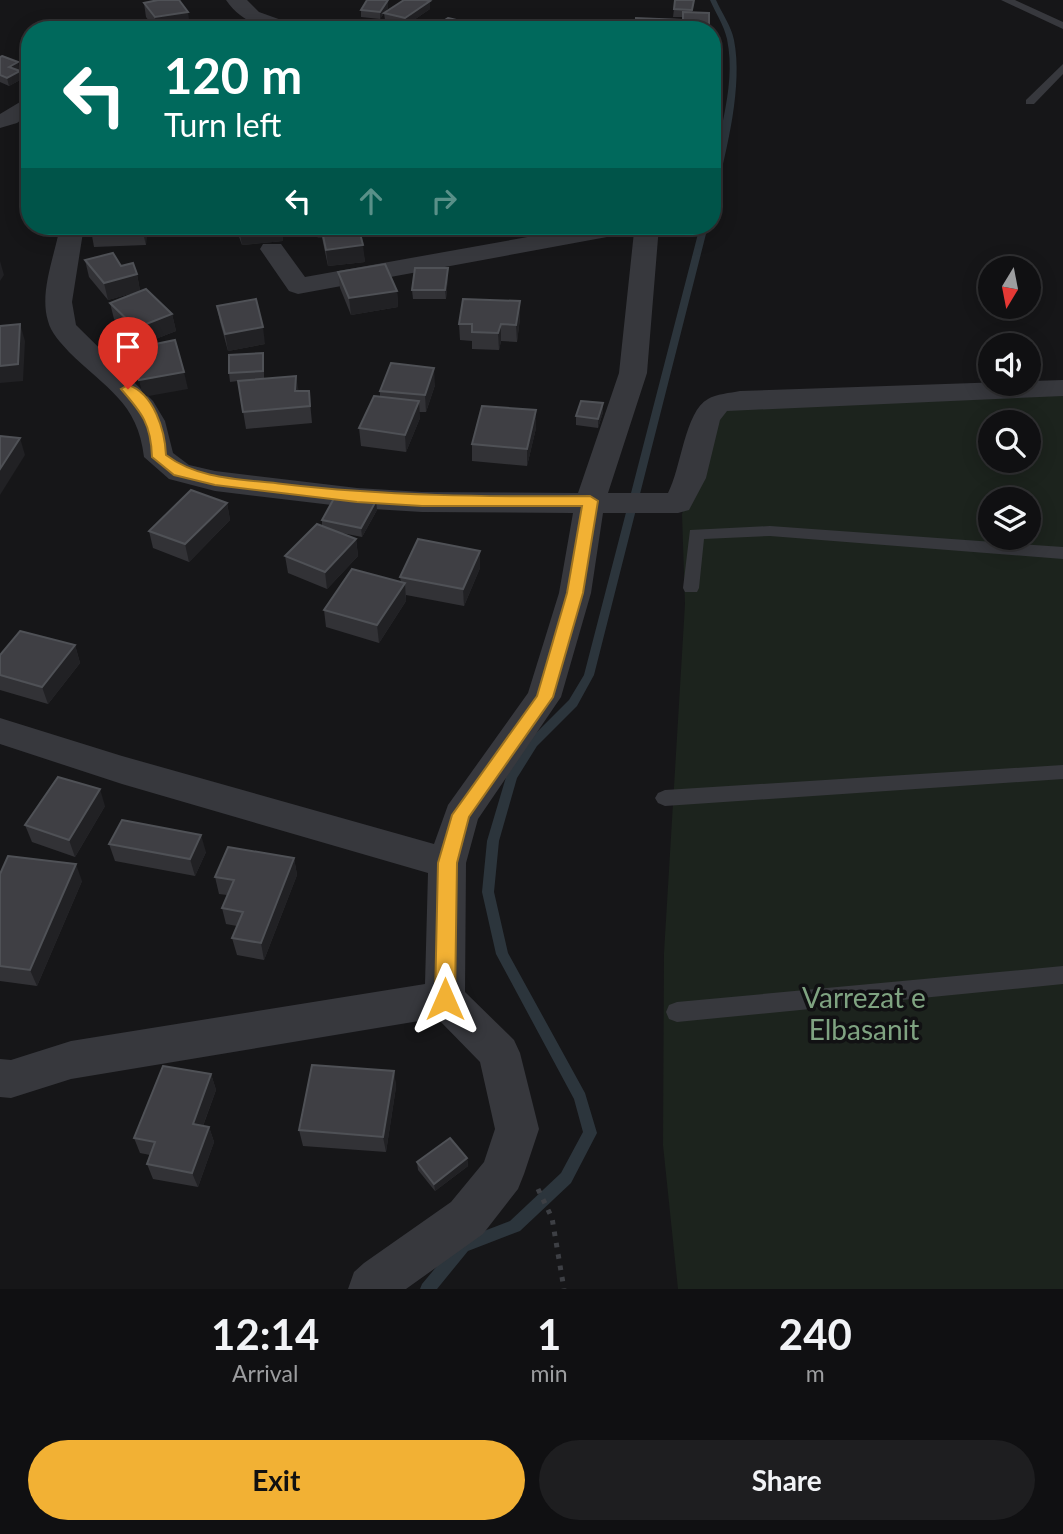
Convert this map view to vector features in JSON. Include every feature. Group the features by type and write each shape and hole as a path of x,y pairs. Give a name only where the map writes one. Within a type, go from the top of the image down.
{"street":[{"path":"236,0 252,16 266,21"},
{"path":"0,121 21,108"},
{"path":"71,235 60,301 61,322 95,363 140,399 159,433 159,457 179,472 215,481 357,498 422,502 602,501 651,505 678,503 691,478 706,418 717,405 740,400 1063,388"},
{"path":"272,249 298,286 578,235"},
{"path":"371,1289 380,1279 467,1218 502,1174 517,1129 499,1053 445,999 447,863 461,815 544,697 602,501 633,373 646,235"},
{"path":"0,731 122,770 447,863"},
{"path":"0,1078 11,1079 71,1060 445,999"}],"lane":[{"path":"1006,0 1063,26"},
{"path":"1030,102 1063,68"},
{"path":"691,588 696,534 797,533 1063,553"},
{"path":"664,798 1063,772"},
{"path":"677,1012 1063,975"}],"path":[{"path":"552,1218 564,1289"}],"green space":[{"name":"Varrezat e Elbasanit","path":"1063,394 1063,1289 678,1289 663,1145 664,953 685,604 682,514 723,407"}],"building":[{"path":"179,0 188,12 155,17 144,3"},
{"path":"367,0 388,0 380,12 361,10"},
{"path":"404,0 430,1 405,18 384,13"},
{"path":"675,0 694,0 692,10 674,9"},
{"path":"683,12 709,13 709,21 636,21 636,18 683,20"},
{"path":"2,56 18,62 9,67 20,71 7,78 0,75"},
{"path":"323,235 360,235 363,245 326,250"},
{"path":"113,253 121,266 133,263 137,274 104,283 85,260"},
{"path":"385,264 397,291 349,298 338,272"},
{"path":"415,268 448,268 445,290 412,290"},
{"path":"146,289 172,314 136,328 110,303"},
{"path":"256,299 263,327 225,334 217,306"},
{"path":"463,299 520,301 516,325 501,324 498,333 472,332 472,324 459,324"},
{"path":"20,324 18,364 0,366 0,326"},
{"path":"175,340 184,372 139,380 131,349"},
{"path":"263,353 263,371 229,373 229,355"},
{"path":"391,363 434,368 425,395 380,391"},
{"path":"296,376 295,391 309,391 310,406 243,412 238,381"},
{"path":"374,396 419,401 405,435 359,428"},
{"path":"581,401 603,403 598,419 576,416"},
{"path":"482,406 536,410 527,449 472,444"},
{"path":"0,436 20,438 0,469"},
{"path":"191,490 227,503 185,544 149,531"},
{"path":"337,493 376,501 361,528 322,520"},
{"path":"317,524 356,539 325,572 285,556"},
{"path":"418,539 480,551 463,589 400,577"},
{"path":"352,569 405,583 377,625 324,610"},
{"path":"20,631 75,645 42,687 0,675 0,655"},
{"path":"58,777 100,789 69,840 25,825"},
{"path":"122,820 201,835 190,859 109,844"},
{"path":"228,847 294,858 261,943 232,938 243,912 222,908 234,880 215,877"},
{"path":"8,856 76,864 30,970 0,966 0,874"},
{"path":"312,1065 394,1071 383,1137 299,1130"},
{"path":"163,1066 211,1074 193,1124 209,1127 192,1173 147,1164 155,1142 134,1138"},
{"path":"450,1138 467,1158 434,1184 417,1162"}],"waterway":[{"path":"713,0 726,24 733,60 730,107 721,155"},
{"path":"427,1289 463,1246 515,1226 566,1178 590,1133 580,1097 502,954 488,892 493,841 512,777 533,743 573,703 589,675 702,235"}],"route":[{"path":"128,389 140,399 159,433 159,457 179,472 215,481 357,498 422,502 590,501 575,593 544,697 461,815 447,863 445,999"}]}
